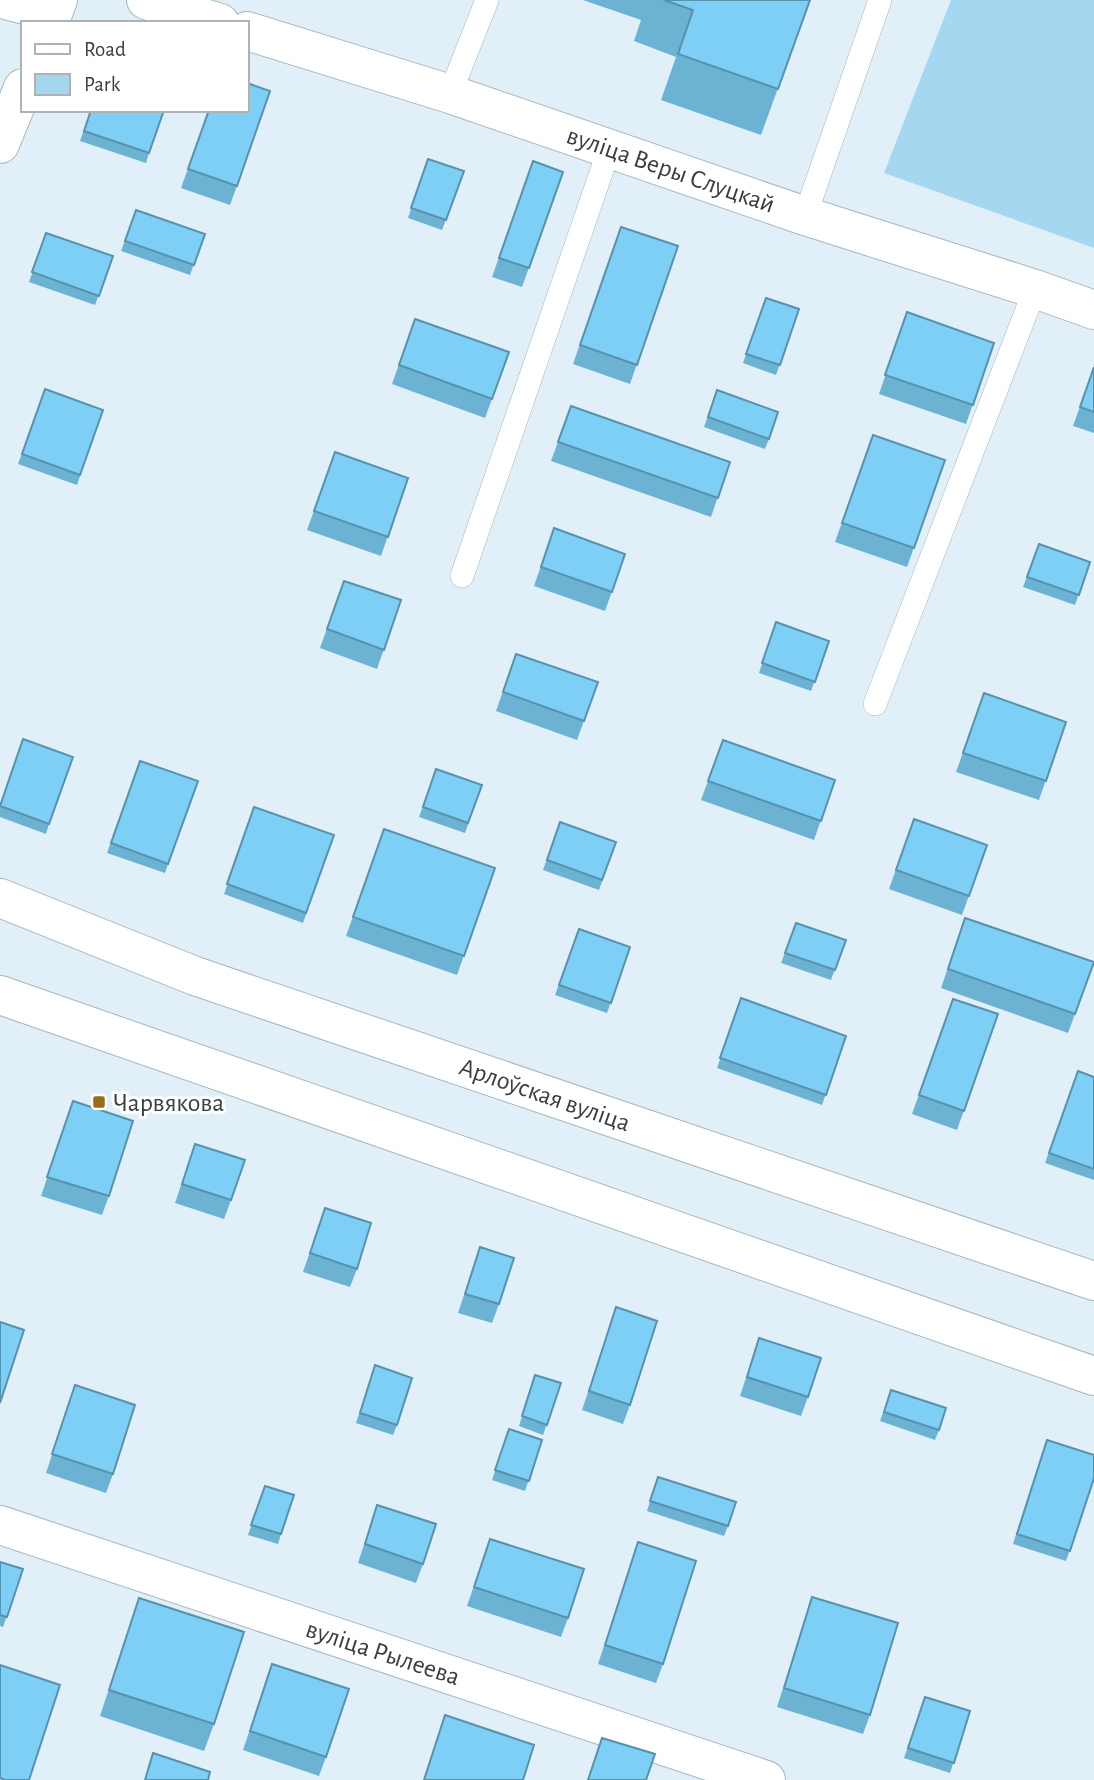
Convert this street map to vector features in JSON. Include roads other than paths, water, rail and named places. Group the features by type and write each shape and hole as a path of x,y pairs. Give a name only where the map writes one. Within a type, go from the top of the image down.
{"main road":[{"path":"6,0 53,12"},
{"path":"146,0 214,21"},
{"name":"вуліца Веры Слуцкай","path":"248,31 450,94 805,216 1094,310"},
{"path":"0,144 21,93"},
{"name":"Арлоўская вуліца","path":"0,898 195,976 1094,1280"},
{"path":"0,995 1094,1376"},
{"name":"вуліца Рылеева","path":"0,1525 766,1780"}],"lane":[{"path":"450,94 487,0"},
{"path":"805,216 880,0"},
{"path":"462,576 610,147"},
{"path":"875,704 1035,289"}],"place":[{"name":"Чарвякова","path":"99,1102"}]}
